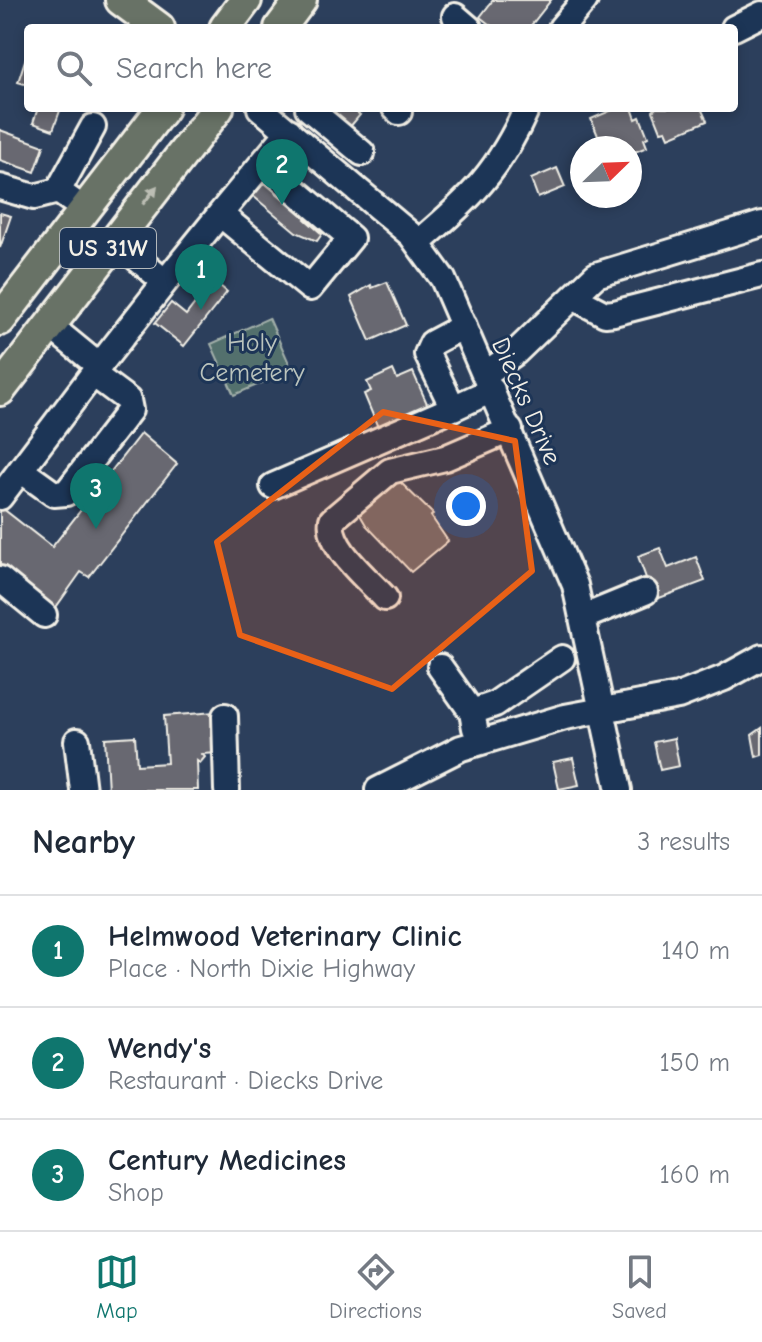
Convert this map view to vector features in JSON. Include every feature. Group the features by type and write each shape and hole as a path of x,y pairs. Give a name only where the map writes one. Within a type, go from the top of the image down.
{"main road":[{"path":"121,0 154,24"},
{"path":"228,24 246,0"},
{"path":"283,24 301,0"},
{"name":"US 31W","path":"5,302 85,210 160,112"},
{"name":"US 31W","path":"0,390 215,112"}],"street":[{"path":"564,24 585,0"},
{"path":"738,26 762,14"},
{"name":"Diecks Drive","path":"265,112 419,242 443,279 565,560 584,617 619,790"},
{"path":"313,112 362,153"},
{"path":"419,242 475,193 503,157 525,112"},
{"path":"0,187 34,197 58,191 93,127"},
{"path":"0,497 165,282 289,131"},
{"path":"220,214 310,288 351,238 263,163"},
{"path":"58,191 85,210"},
{"path":"273,486 453,408 489,382 596,275 617,266 762,224"},
{"path":"115,240 165,282"},
{"path":"573,297 605,314 614,313 762,275"},
{"path":"22,471 54,494 66,493 130,410 128,400 49,325"},
{"path":"453,408 427,354 427,347 464,326"},
{"path":"385,598 336,543 330,530 332,520 390,471 458,454 510,430"},
{"path":"0,579 44,615"},
{"path":"584,617 645,592"},
{"path":"378,790 436,759 478,742 565,717 678,696 724,678 762,657"},
{"path":"472,712 495,704 562,658"},
{"path":"440,667 472,712 478,742"},
{"path":"225,716 227,790"},
{"path":"77,741 83,790"}],"highlighted area":[{"path":"383,412 515,441 532,571 392,689 240,635 217,542"}],"green space":[{"name":"Holy Cemetery","path":"269,318 292,370 234,395 211,344"}],"building":[{"path":"493,0 551,0 532,24 489,24 480,17"},
{"path":"24,63 24,84 18,82"},
{"path":"37,112 60,112 53,130 33,123"},
{"path":"319,112 356,112 360,115 344,134"},
{"path":"608,112 633,112 636,119 640,117 648,137 644,139 647,147 642,149 642,136 598,136 591,119"},
{"path":"653,112 703,112 707,121 669,137 666,130 661,131"},
{"path":"0,130 44,146 35,172 0,160"},
{"path":"557,168 565,187 538,198 531,179"},
{"path":"269,177 311,213 305,219 322,234 317,241 296,232 253,196"},
{"path":"0,213 11,216 0,248"},
{"path":"213,280 227,292 184,346 155,323 171,303 186,315"},
{"path":"387,282 406,325 370,341 351,297 371,285 372,288"},
{"path":"393,370 397,379 413,372 429,408 379,430 364,394 371,391 367,382"},
{"path":"141,433 177,464 89,577 81,572 54,610 0,568 0,511 2,508 52,547"},
{"path":"394,476 433,514 431,516 448,541 411,572 366,525 356,508"},
{"path":"660,548 668,568 696,557 705,581 654,600 638,556"},
{"path":"215,712 218,753 202,754 205,757 200,763 197,761 198,790 108,790 105,738 135,736 137,765 167,763 164,716"},
{"path":"762,728 762,755 756,757 752,735"},
{"path":"674,738 679,766 660,770 654,742"},
{"path":"573,758 579,785 559,789 553,762"}],"place":[{"name":"Wendy's","path":"282,205"},
{"name":"Helmwood Veterinary Clinic","path":"201,310"},
{"name":"Century Medicines","path":"96,529"}]}
